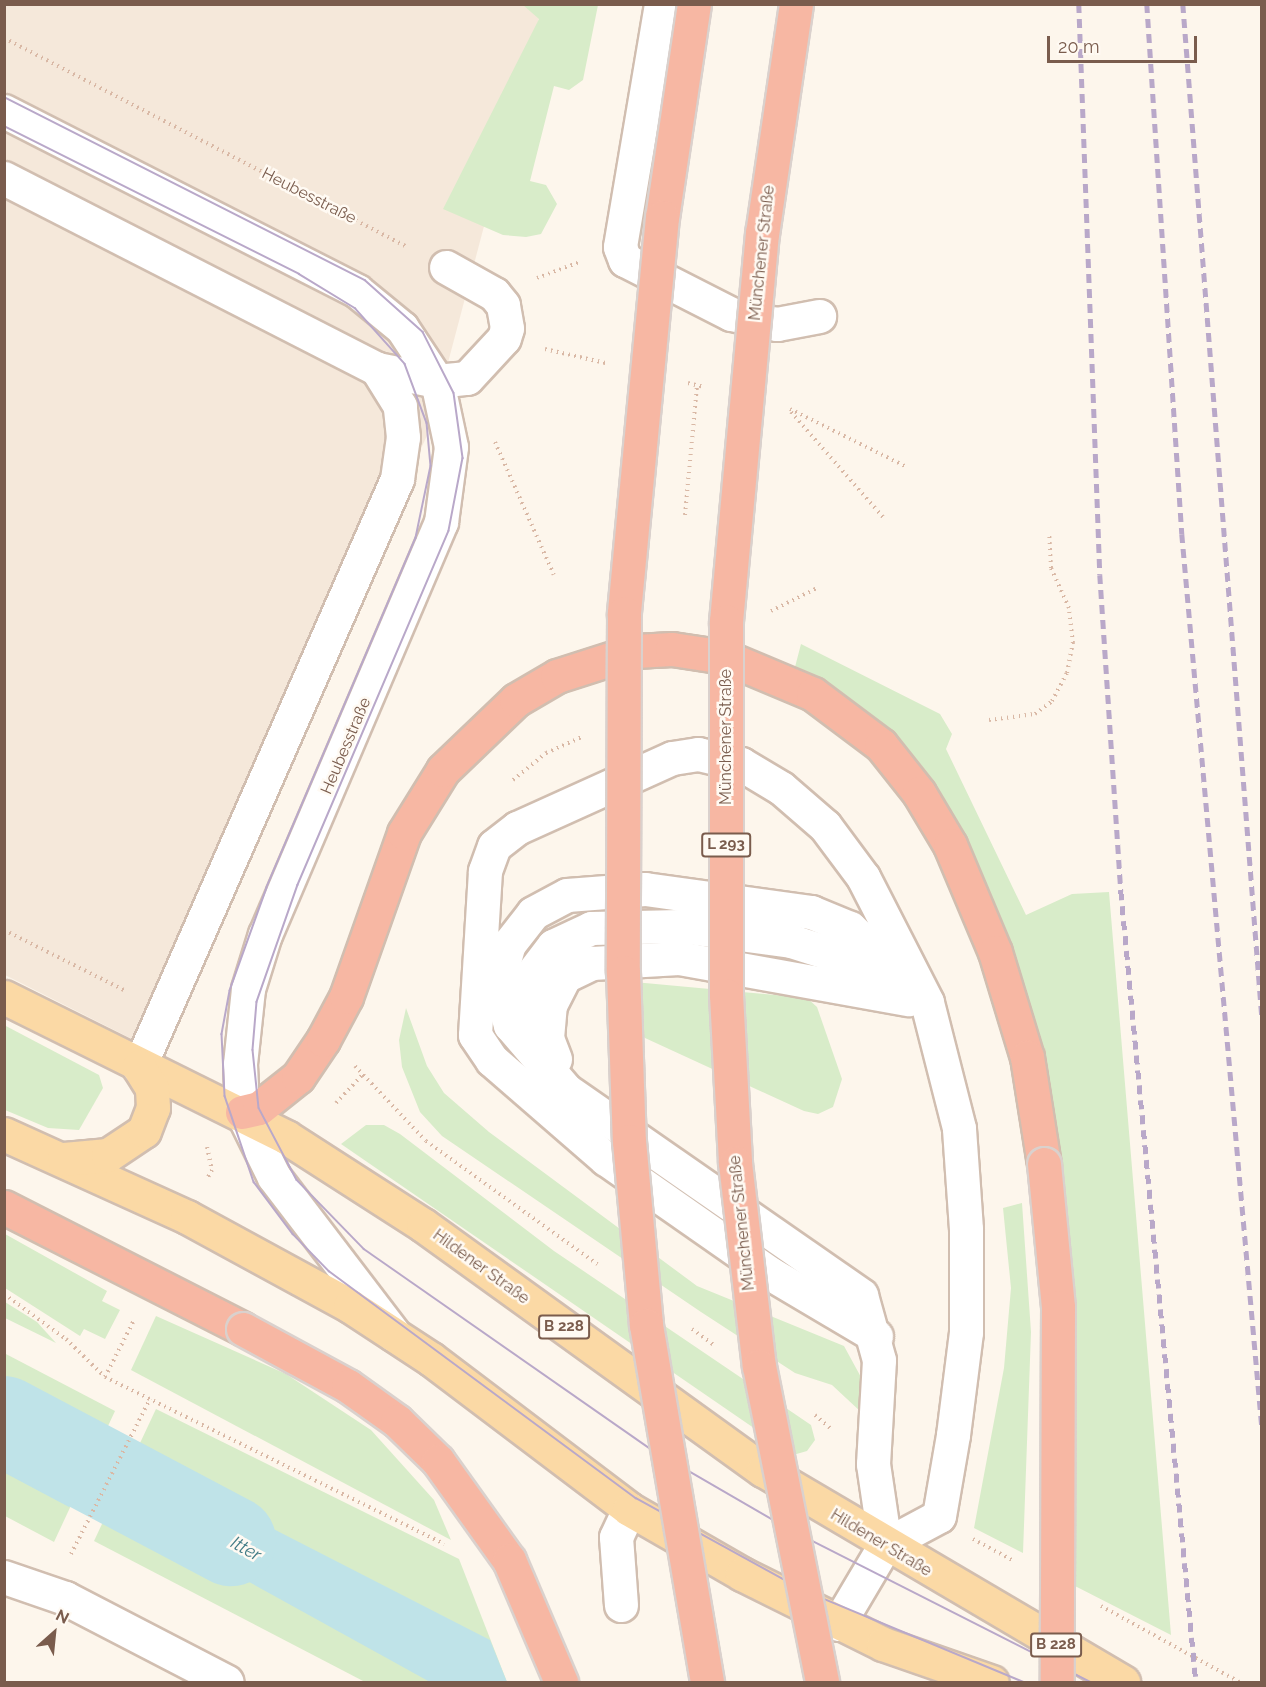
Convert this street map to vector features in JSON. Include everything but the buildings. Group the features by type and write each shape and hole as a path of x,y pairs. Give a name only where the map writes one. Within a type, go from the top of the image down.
{"highway":[{"path":"694,4 662,217 624,613 623,972 629,1141 646,1325 707,1683"},
{"name":"Münchener Straße","path":"796,4 762,233 726,621 726,995 735,1163 759,1366 822,1683"},
{"path":"242,1112 259,1108 298,1077 323,1040 345,997 404,833 443,770 516,700 557,676 636,651 672,649 725,657 813,693 881,745 919,793 950,845 995,952 1027,1057 1044,1164 1058,1307 1057,1683"},
{"path":"4,1207 243,1329 348,1386 438,1461 509,1560 561,1683"}],"main road":[{"name":"Hildener Straße","path":"4,997 138,1067 242,1112 423,1225 671,1407 885,1545 1123,1683"},
{"path":"63,1159 108,1155 144,1131 153,1108 152,1088 138,1067"},
{"path":"4,1134 187,1217 394,1334 629,1509 838,1623 992,1683"}],"street":[{"path":"661,4 620,247 638,270 731,314 777,324 819,316"},
{"name":"Heubesstraße","path":"4,111 357,291 402,328 452,379 451,447 441,522 266,934 243,1016 242,1112"},
{"path":"4,178 378,369 452,379 504,338 506,316 494,294 446,267"},
{"path":"138,1067 166,1012 397,479 403,437 400,406 378,369"},
{"path":"838,1623 885,1545 939,1516 966,1332 959,1128 927,1002 862,877 825,826 781,788 721,758 672,758 585,795 516,828 494,846 485,871 475,1035 492,1060 606,1159 771,1274 876,1336"},
{"path":"885,1545 874,1473 881,1398 876,1336 861,1295 566,1090 510,1025 498,982 509,944 533,913 567,895 595,890 682,892 811,912 850,928 927,1002"},
{"path":"566,1090 548,1038 550,1005 566,976 592,963 679,958 927,1002"},
{"path":"242,1112 274,1177 394,1334"},
{"path":"621,1605 616,1537 629,1509"},
{"path":"5,1584 65,1598 227,1683"}],"path":[{"name":"Heubesstraße","path":"4,38 446,267"},
{"path":"494,294 620,247"},
{"path":"452,379 554,575"},
{"path":"685,515 696,385"},
{"path":"789,409 883,517"},
{"path":"901,466 907,467"},
{"path":"989,720 1035,714 1052,701 1069,667 1069,608 1051,568 1049,535"},
{"path":"761,611 770,612 817,588"},
{"path":"4,930 166,1012"},
{"path":"332,1107 364,1073"},
{"path":"4,1294 66,1339 105,1377 448,1545"},
{"path":"105,1377 135,1319"},
{"path":"86,1524 150,1400"}],"shaded area":[{"path":"523,4 539,18 431,427 144,1045 5,975 4,5"}],"green space":[{"path":"523,5 598,5 583,80 569,90 554,86 530,181 546,185 557,204 541,234 526,237 503,235 443,209 539,19"},
{"path":"801,644 940,714 952,734 946,749 1026,915 1072,894 1109,892 1171,1635 1073,1585 1071,1258 1059,1144 1044,1080 890,732 841,692 795,667"},
{"path":"634,982 807,998 817,1007 842,1079 833,1107 818,1114 804,1111 645,1038 621,1015"},
{"path":"406,1008 427,1066 444,1093 489,1132 697,1286 844,1346 862,1379 861,1412 832,1385 795,1373 442,1136 420,1112 402,1067 399,1040"},
{"path":"4,1025 99,1075 103,1088 79,1130 48,1128 5,1110"},
{"path":"366,1125 384,1125 400,1134 554,1251 811,1425 815,1440 807,1451 793,1455 341,1144"},
{"path":"1022,1203 1031,1332 1023,1553 974,1528 1004,1368 1011,1288 1003,1208"},
{"path":"5,1234 107,1291 102,1301 120,1310 105,1339 84,1329 80,1336 5,1288"},
{"path":"5,1302 37,1322 56,1343 5,1318"},
{"path":"156,1316 286,1374 371,1430 434,1500 451,1540 131,1370"},
{"path":"4,1353 115,1411 54,1542 5,1516"},
{"path":"156,1409 459,1559 507,1682 365,1682 94,1541"}],"water":[{"path":"5,1397 99,1445 69,1507 5,1473"},
{"path":"133,1457 490,1640 507,1682 430,1682 110,1505"}],"waterway":[{"name":"Itter","path":"4,1421 231,1541"}],"tram line":[{"path":"4,97 365,280 423,332 454,393 463,458 449,531 298,885 257,1002 253,1050 259,1108 297,1180 364,1249 651,1449 789,1529 1090,1682"},
{"path":"4,126 299,274 355,308 405,364 427,423 431,466 416,538 267,888 230,991 222,1034 225,1096 254,1182 293,1234 329,1271 636,1498 805,1591 1024,1682"}],"railway":[{"path":"1079,4 1100,575 1121,891 1196,1682"},
{"path":"1147,4 1182,534 1262,1427"},
{"path":"1183,4 1262,1016"}]}
